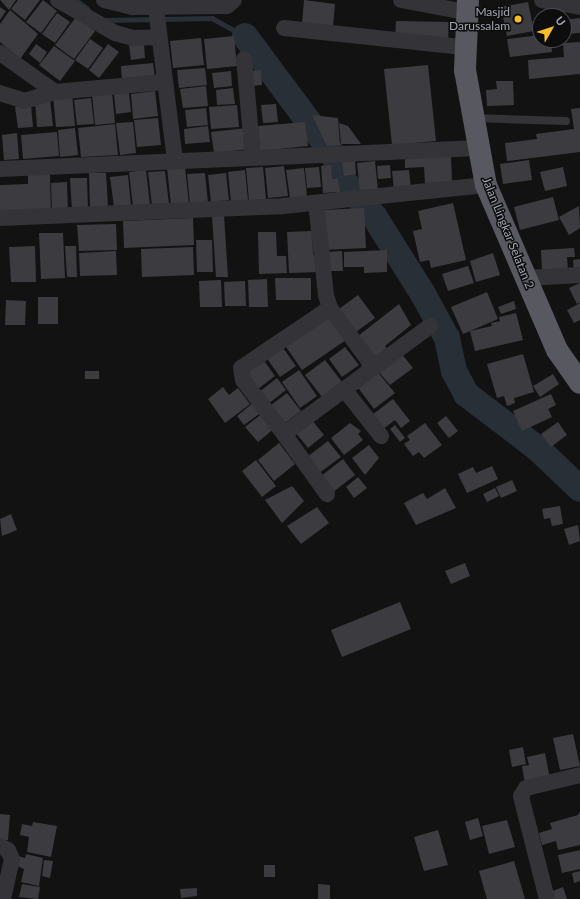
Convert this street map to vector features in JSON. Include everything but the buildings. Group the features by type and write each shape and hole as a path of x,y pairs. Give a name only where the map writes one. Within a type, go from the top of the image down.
{"highway":[{"name":"Jalan Lingkar Selatan 2","path":"467,6 463,47 486,185 557,350 580,383"}],"street":[{"path":"58,0 114,33 134,38 159,34"},
{"path":"104,0 133,7 227,6 234,0"},
{"path":"401,0 467,6"},
{"path":"542,0 580,7"},
{"path":"156,6 175,161"},
{"path":"284,28 463,47"},
{"path":"0,53 55,92"},
{"path":"244,60 253,157"},
{"path":"0,93 24,100 55,92 165,82"},
{"path":"0,169 253,157 325,156 479,148"},
{"path":"0,218 316,203 486,185"},
{"path":"316,203 326,295 330,308 369,361 370,368"},
{"path":"526,278 580,275"},
{"path":"327,494 284,434 242,380 241,368 330,308"},
{"path":"284,434 370,368 430,326"},
{"path":"344,389 381,436"},
{"path":"547,899 521,796 526,788 580,775"},
{"path":"0,846 8,850 12,859 3,899"}],"lane":[{"path":"474,118 566,121"}],"waterway":[{"path":"76,0 87,8"},
{"path":"105,20 212,18 245,36"},
{"path":"245,36 334,156 343,180 374,216 423,294 447,338 454,371 466,394 537,448 580,489"}],"place":[{"name":"Masjid Darussalam","path":"518,19"}]}
